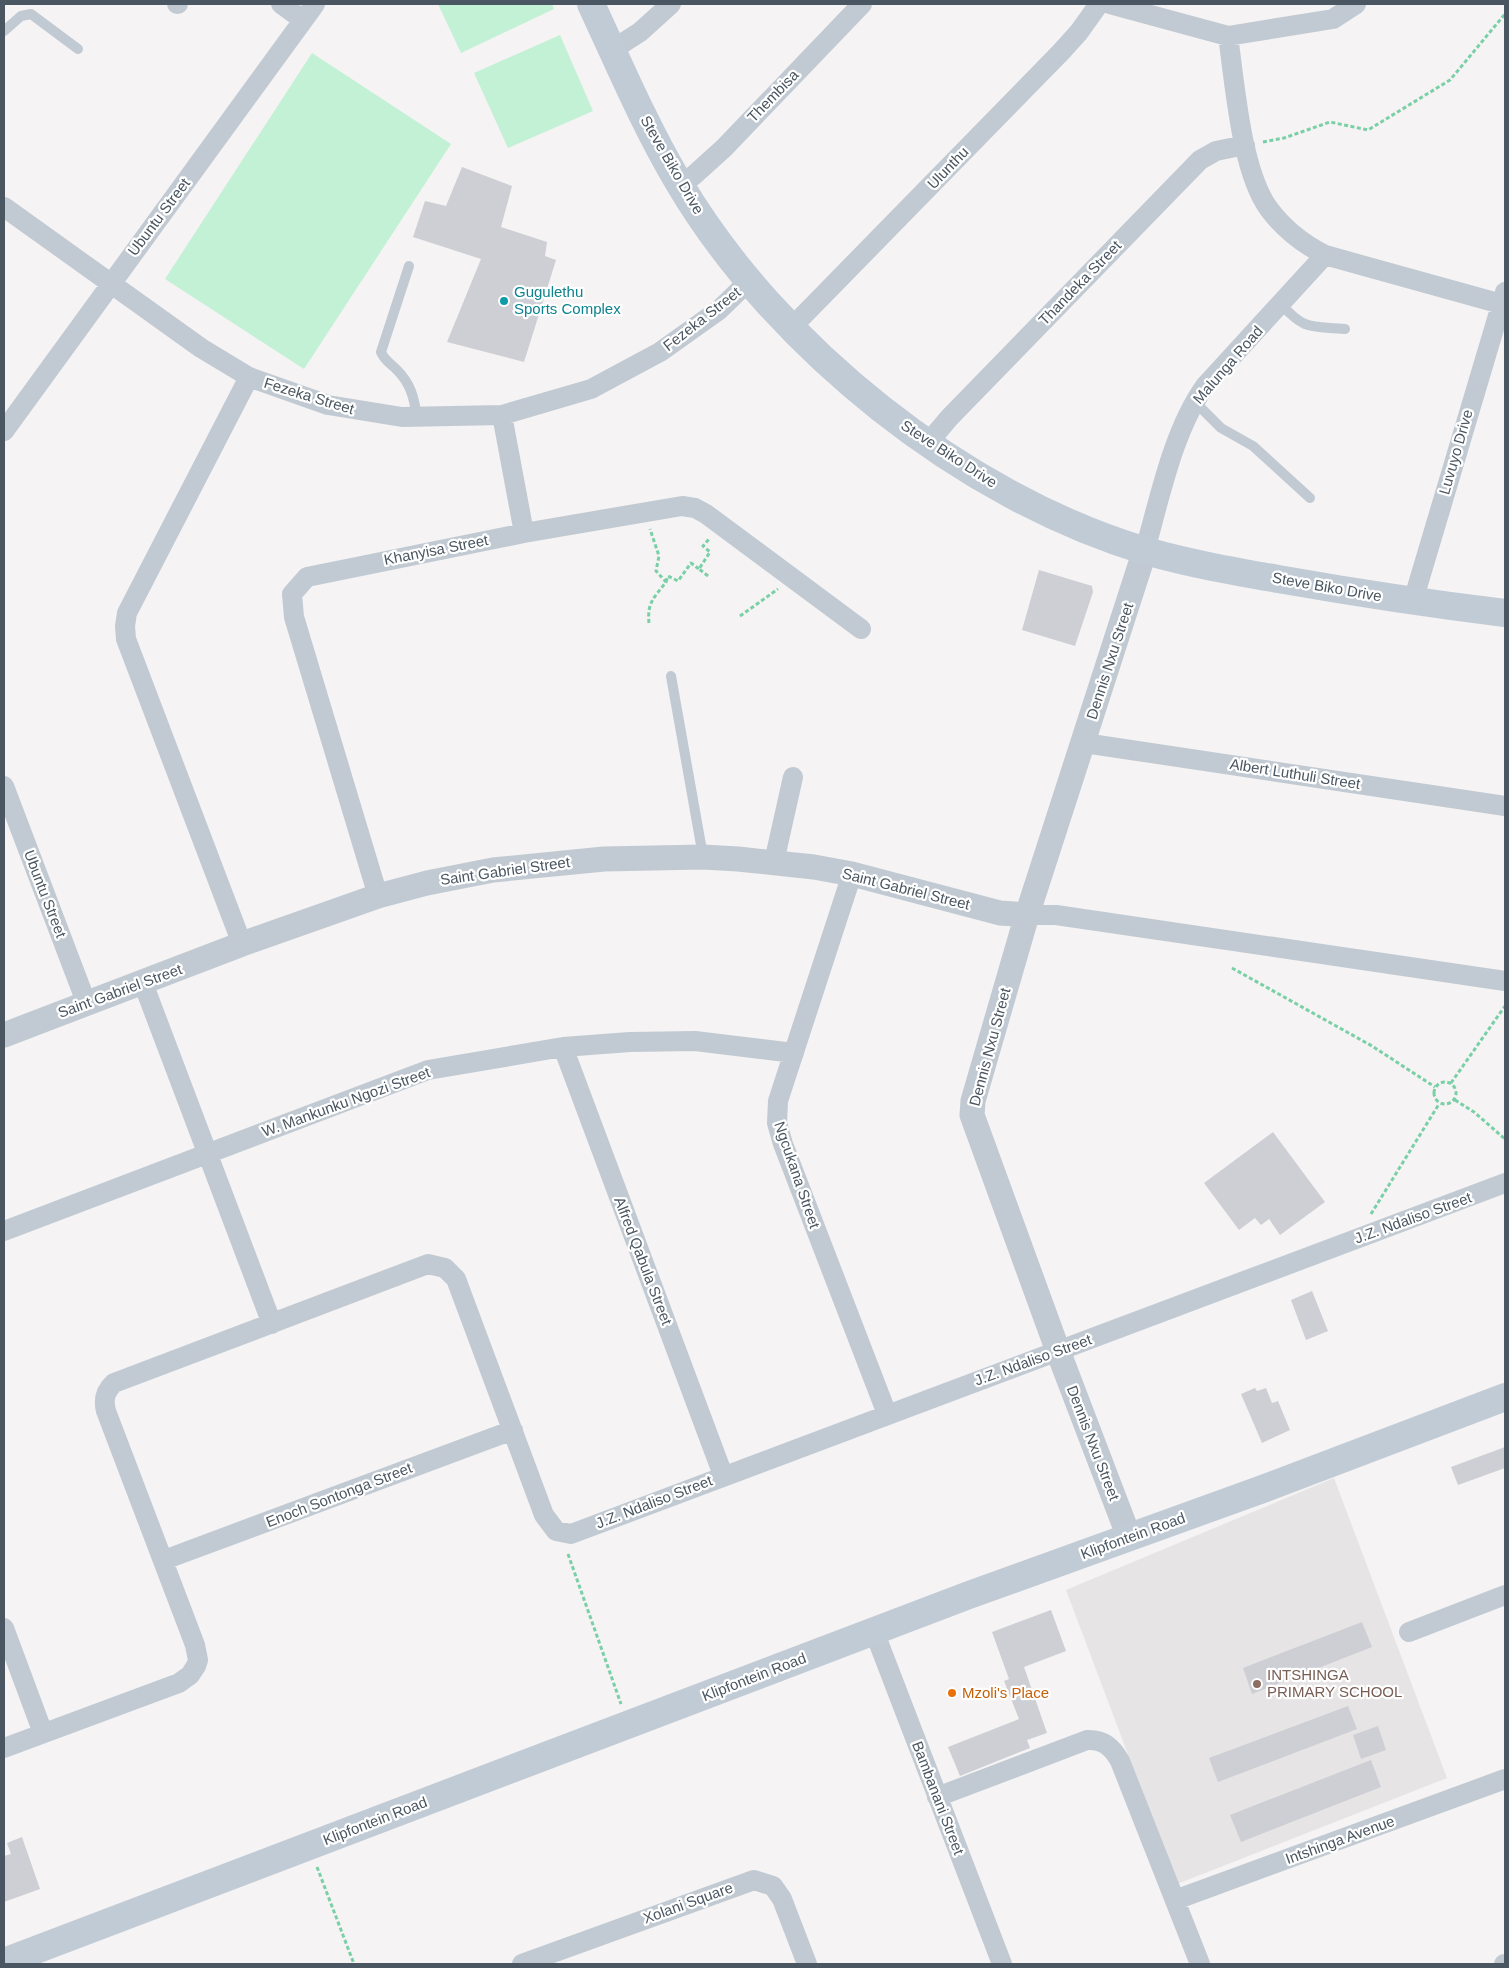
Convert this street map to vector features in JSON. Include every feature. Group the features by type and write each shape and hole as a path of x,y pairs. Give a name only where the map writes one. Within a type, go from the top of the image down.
{"main road":[{"name":"Steve Biko Drive","path":"591,4 644,117 679,183 710,229 750,280 792,327 856,389 928,443 982,477 1058,517 1145,550 1254,574 1414,601 1505,613"},
{"name":"Klipfontein Road","path":"4,1962 969,1594 1129,1537 1505,1397"}],"street":[{"path":"281,4 309,12"},
{"path":"612,50 640,32 671,4"},
{"name":"Thembisa","path":"679,183 693,176 724,148 862,4"},
{"name":"Ulunthu","path":"792,327 1062,52 1099,4"},
{"path":"1110,4 1228,36 1333,20 1356,4"},
{"name":"Ubuntu Street","path":"4,431 309,12"},
{"path":"1228,36 1245,145 1255,177 1269,208 1306,245 1324,255 1504,300"},
{"name":"Thandeka Street","path":"928,443 949,418 1200,160 1216,151 1245,145"},
{"name":"Fezeka Street","path":"4,207 201,348 249,377 328,405 367,413 417,417 502,415 591,389 618,377 660,352 712,315 750,280"},
{"name":"Malunga Road","path":"1145,550 1180,432 1194,402 1205,386 1324,255"},
{"name":"Luvuyo Drive","path":"1414,601 1504,300"},
{"path":"242,944 126,639 125,626 127,613 249,377"},
{"path":"502,415 524,533"},
{"name":"Khanyisa Street","path":"378,896 294,617 292,594 307,577 319,572 524,533 682,506 696,508 721,525 861,630"},
{"name":"Dennis Nxu Street","path":"1129,1537 1058,1351 972,1115 973,1101 1026,915 1084,743 1145,550"},
{"name":"Albert Luthuli Street","path":"1084,743 1505,806"},
{"path":"774,862 793,777"},
{"name":"Ubuntu Street","path":"4,786 86,1002"},
{"name":"Saint Gabriel Street","path":"4,1035 86,1002 143,983 242,944 378,896 427,883 493,870 604,858 703,857 774,862 852,874 1000,913 1026,915"},
{"name":"Ngcukana Street","path":"852,874 776,1108 777,1123 887,1414"},
{"path":"1026,915 1056,914 1505,981"},
{"path":"143,983 209,1153 272,1324"},
{"name":"W. Mankunku Ngozi Street","path":"4,1231 428,1070 563,1048 630,1042 695,1041 794,1053"},
{"name":"Alfred Qabula Street","path":"563,1048 723,1475"},
{"name":"J.Z. Ndaliso Street","path":"513,1430 544,1515 552,1527 561,1534 577,1532 723,1475 1505,1183"},
{"path":"4,1748 179,1683 190,1675 198,1660 164,1560 106,1411 105,1394 114,1383 428,1264 440,1266 453,1275 459,1285 513,1430"},
{"name":"Enoch Sontonga Street","path":"164,1560 513,1430"},
{"path":"1409,1632 1505,1595"},
{"path":"4,1628 43,1733"},
{"name":"Bambanani Street","path":"874,1631 1002,1964"},
{"path":"937,1798 1087,1740 1101,1741 1110,1747 1120,1761 1200,1964"},
{"name":"Intshinga Avenue","path":"1175,1900 1505,1779"},
{"name":"Xolani Square","path":"522,1964 754,1880 767,1882 777,1891 807,1964"}],"lane":[{"path":"4,31 21,16 31,14 78,49"},
{"path":"409,266 381,352 386,361 409,384 417,417"},
{"path":"1281,304 1294,320 1301,324 1345,329"},
{"path":"1194,402 1221,428 1252,446 1310,498"},
{"path":"671,676 703,857"}],"path":[{"path":"1245,145 1284,138 1330,122 1368,130 1450,80 1505,14"},
{"path":"646,512 659,556 656,571 666,582"},
{"path":"699,568 710,552 703,546 721,525"},
{"path":"649,623 648,610 650,602 666,582 668,576 678,582 691,563 708,576"},
{"path":"740,616 775,591 790,576"},
{"path":"1232,968 1372,1046 1435,1087"},
{"path":"1451,1083 1505,1006"},
{"path":"1438,1104 1433,1096 1435,1087 1442,1082 1451,1083"},
{"path":"1438,1104 1448,1105 1455,1100 1456,1091 1451,1083"},
{"path":"1455,1100 1474,1112 1505,1139"},
{"path":"1373,1220 1371,1214 1438,1104"},
{"path":"568,1554 621,1705"},
{"path":"314,1859 354,1964"}],"shaded area":[{"name":"INTSHINGA PRIMARY SCHOOL","path":"1334,1478 1447,1778 1177,1884 1066,1590"}],"green space":[{"path":"438,4 552,4 554,9 461,53"},
{"path":"560,35 593,111 508,148 474,73"},
{"path":"312,53 451,144 304,369 165,279"}],"building":[{"name":"Gugulethu Sports Complex","path":"462,167 512,186 501,227 547,242 545,256 556,260 524,362 447,342 481,259 413,237 425,201 446,206"},
{"path":"1039,570 1092,586 1093,592 1075,646 1022,630"},
{"path":"1273,1132 1325,1202 1280,1235 1269,1219 1261,1225 1255,1218 1239,1230 1204,1183"},
{"path":"1312,1291 1328,1331 1306,1340 1291,1300"},
{"path":"1255,1388 1257,1391 1266,1388 1272,1403 1278,1401 1290,1430 1262,1443 1241,1394"},
{"path":"1505,1447 1505,1468 1458,1485 1451,1467"},
{"path":"1051,1610 1066,1651 1024,1667 1047,1733 1027,1740 1030,1748 960,1776 948,1747 1019,1719 1004,1681 1009,1679 992,1632"},
{"path":"1362,1622 1372,1647 1252,1694 1243,1668"},
{"path":"1348,1706 1357,1729 1218,1782 1209,1758"},
{"path":"1378,1726 1386,1750 1361,1759 1353,1735"},
{"path":"1371,1760 1381,1787 1241,1842 1230,1815"},
{"path":"22,1837 40,1889 4,1902 4,1856 11,1854 7,1843"}],"place":[{"name":"Gugulethu Sports Complex","path":"504,301"},
{"name":"INTSHINGA PRIMARY SCHOOL","path":"1257,1684"},
{"name":"Mzoli's Place","path":"952,1693"}]}
